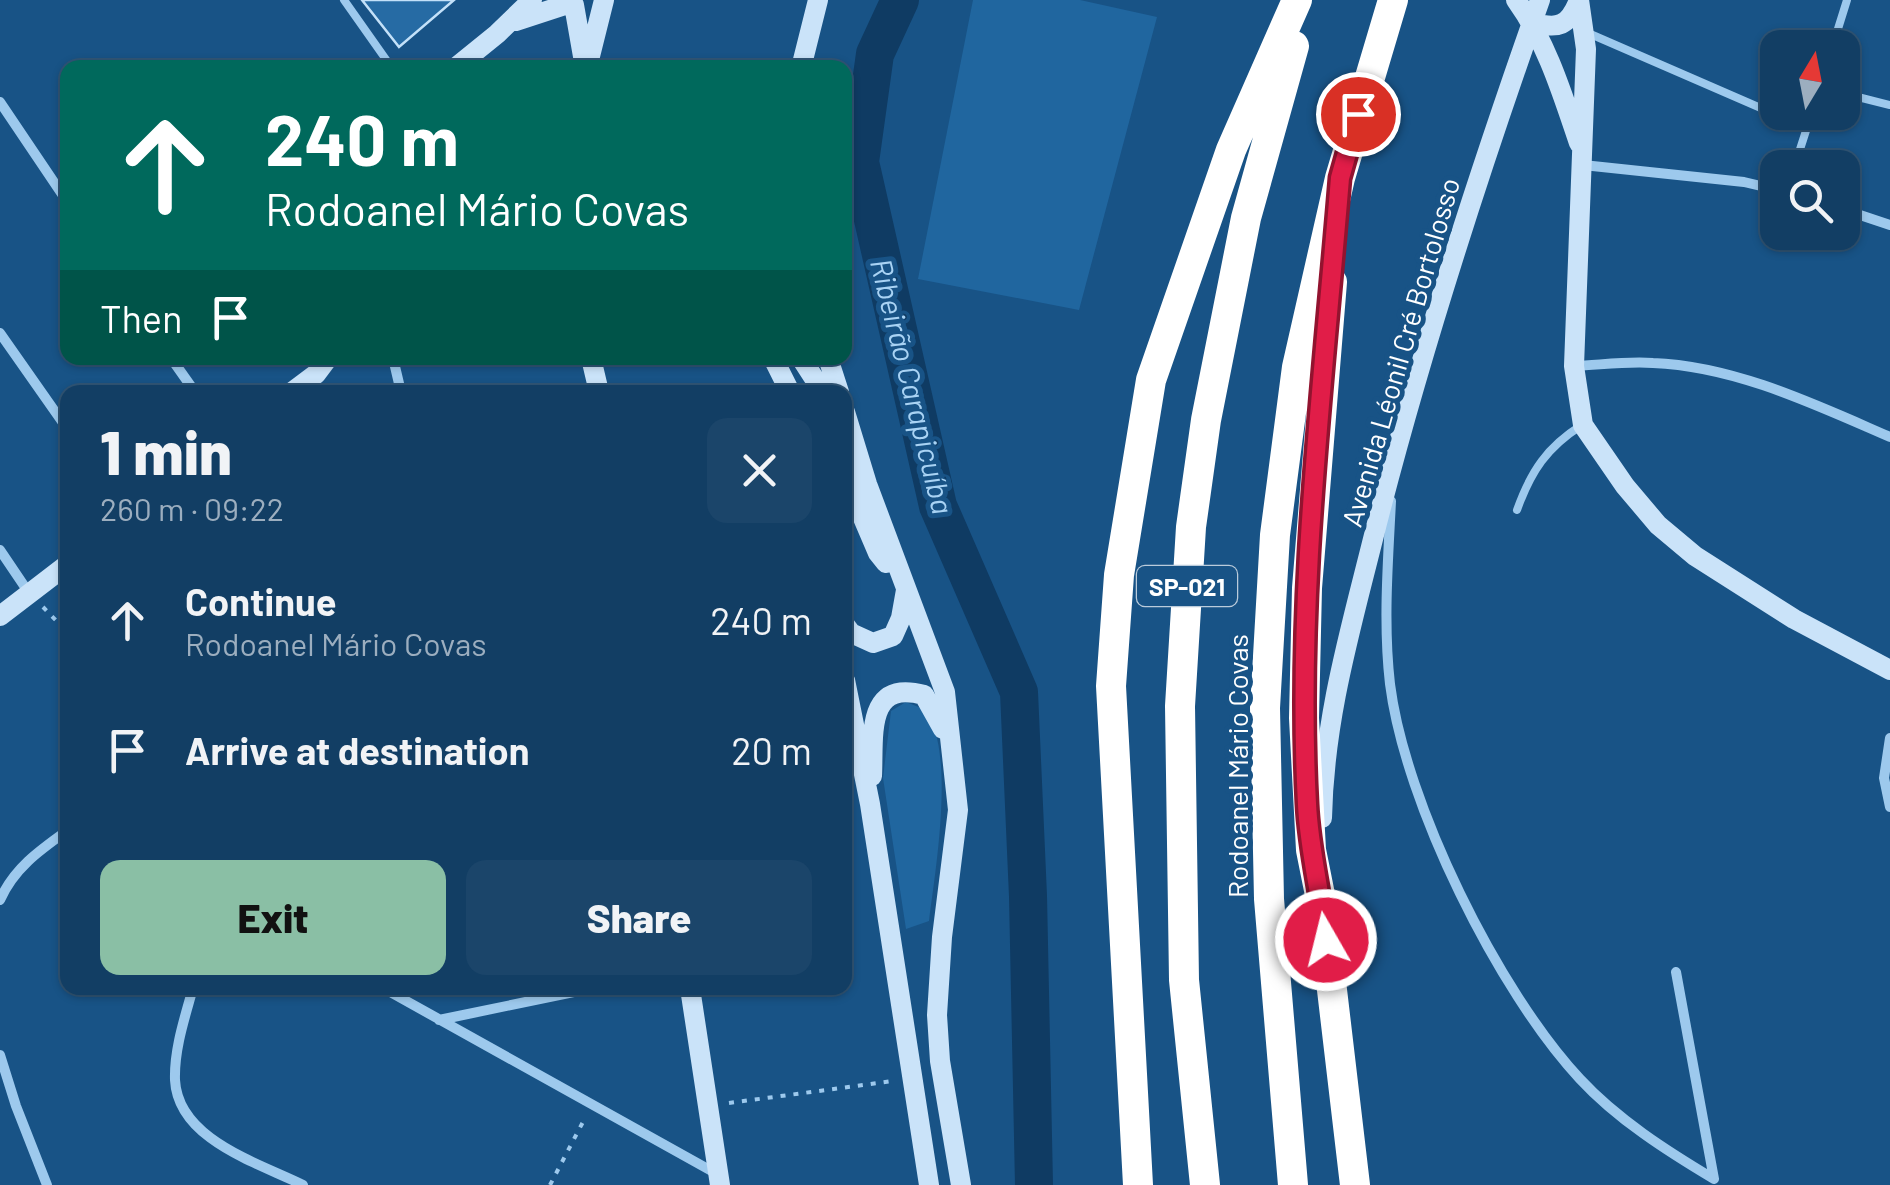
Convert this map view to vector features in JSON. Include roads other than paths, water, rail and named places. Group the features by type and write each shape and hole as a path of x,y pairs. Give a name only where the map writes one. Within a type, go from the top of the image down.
{"highway":[{"path":"1138,1185 1111,686 1119,575 1151,380 1231,150 1297,0"},
{"name":"Rodoanel Mário Covas","path":"1205,1185 1184,980 1180,706 1191,527 1206,420 1246,218 1308,0"},
{"name":"Rodoanel Mário Covas","path":"1293,1185 1268,899 1265,708 1275,535 1297,366 1340,178 1393,0"},
{"path":"1340,178 1307,588 1304,718 1311,850 1322,904 1355,1185"}],"main road":[{"path":"465,60 532,0"},
{"path":"509,24 571,2 586,6 602,0"},
{"path":"588,60 602,0"},
{"path":"1516,0 1532,22 1549,58 1583,160"},
{"name":"Avenida Léonil Cré Bortolosso","path":"1322,904 1323,770 1332,704 1394,456 1450,266 1540,0"},
{"path":"1532,22 1553,28 1563,26 1574,14 1579,0"},
{"path":"1579,0 1584,32 1583,160 1574,366 1583,424 1625,486 1658,525 1695,556 1794,619 1890,670"},
{"path":"571,2 584,60"},
{"path":"803,60 817,5"},
{"path":"812,60 817,5"},
{"path":"301,385 323,365"},
{"path":"852,435 944,692 955,764 958,810 936,1015 961,1185"},
{"path":"852,492 878,553 905,586 901,618 893,636 873,643 852,632"},
{"path":"0,616 60,570"},
{"path":"870,804 876,718 880,704 893,693 908,691 929,700 955,764"},
{"path":"852,715 870,804 928,1185"},
{"path":"691,995 719,1180"}],"street":[{"path":"0,102 60,191"},
{"path":"1583,160 1760,186"},
{"path":"1860,215 1890,225"},
{"path":"0,333 60,419"},
{"path":"1574,366 1652,362 1700,369 1812,404 1890,438"},
{"path":"1394,456 1386,594 1390,684 1403,748 1440,849 1524,1010 1581,1080 1660,1146 1715,1182"},
{"path":"0,550 30,593"},
{"path":"1890,738 1884,778 1890,806"},
{"path":"0,900 7,884 31,856 60,836"},
{"path":"1676,972 1715,1182"},
{"path":"191,995 178,1044 175,1083 196,1128 303,1185"},
{"path":"395,995 719,1180"},
{"path":"439,1020 559,995"},
{"path":"0,1055 47,1185"}],"lane":[{"path":"344,0 386,60"},
{"path":"1838,30 1847,0"},
{"path":"1584,32 1760,108"},
{"path":"1860,98 1890,106"},
{"path":"1518,510 1540,460 1557,441 1583,424"}],"waterway":[{"name":"Ribeirão Carapicuíba","path":"900,0 875,54 860,162 938,506 1019,692 1034,1185"}]}
